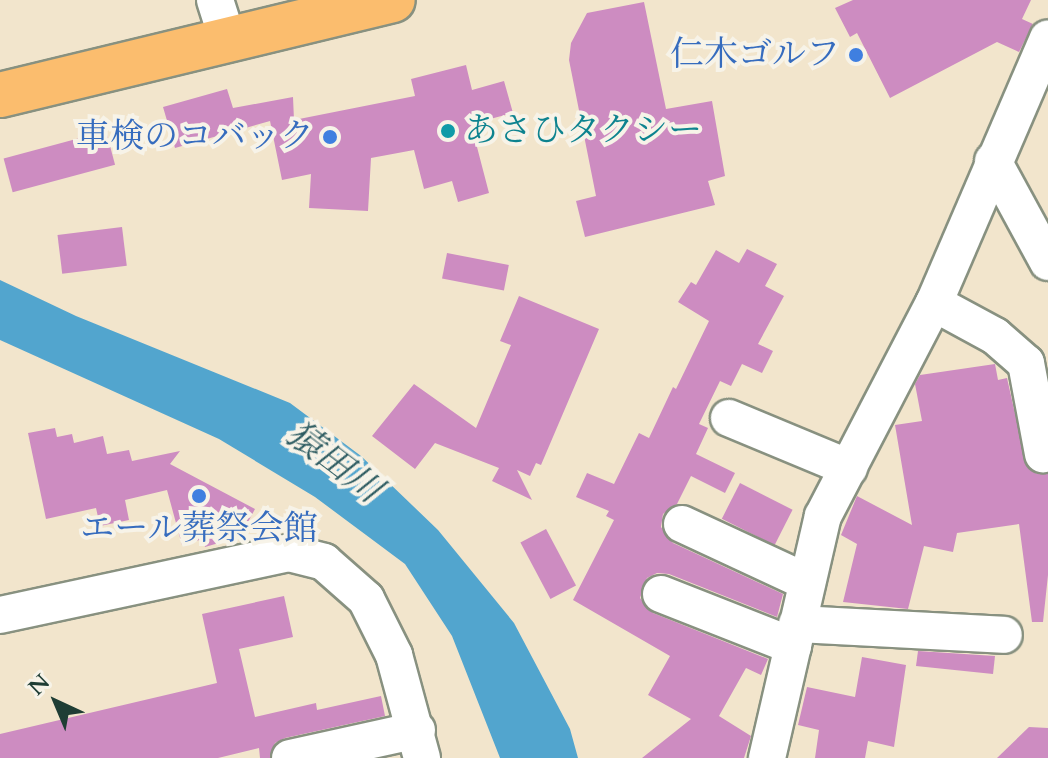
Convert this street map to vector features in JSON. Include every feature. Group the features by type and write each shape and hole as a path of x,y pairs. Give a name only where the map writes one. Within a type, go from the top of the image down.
{"highway":[{"path":"0,95 389,1"}],"street":[{"path":"215,0 228,41"},
{"path":"767,758 823,516 934,303 1048,38"},
{"path":"993,161 1048,262"},
{"path":"934,303 995,336 1026,363 1043,454"},
{"path":"729,418 849,468"},
{"path":"682,524 807,582"},
{"path":"0,615 289,553 324,562 366,599 394,655 420,744 290,758"},
{"path":"661,594 795,635 1004,635"}],"water":[{"name":"猿田川","path":"0,280 76,316 290,403 361,456 438,530 514,623 570,729 578,758 500,758 452,636 405,564 315,497 219,439 0,340"}],"building":[{"path":"853,0 1031,0 1022,19 1033,24 1019,52 997,42 890,98 857,33 850,37 835,8"},
{"path":"644,2 666,109 712,101 725,176 708,181 715,205 585,237 576,201 596,196 569,60 571,43 587,13"},
{"path":"466,65 472,90 504,81 513,113 471,124 489,193 458,202 452,181 424,189 414,150 371,158 368,211 309,208 311,174 282,180 270,121 175,148 163,107 227,89 233,108 293,97 294,120 415,96 411,79"},
{"path":"106,131 115,165 13,192 4,158"},
{"path":"122,227 127,266 62,274 57,235"},
{"path":"747,249 777,264 765,286 784,296 758,344 773,351 762,373 742,364 731,386 720,381 699,424 708,428 696,454 735,473 725,493 691,476 677,504 663,514 661,527 673,543 783,594 777,617 669,574 657,573 647,578 640,598 653,613 768,659 761,675 746,668 719,716 751,736 744,758 642,758 691,719 648,695 670,656 573,600 614,520 606,516 609,511 576,497 587,473 614,484 639,433 649,438 673,387 676,389 709,321 678,302 691,282 696,285 716,250 739,263"},
{"path":"447,253 509,265 504,291 442,279"},
{"path":"519,296 599,329 541,465 536,463 530,476 517,470 532,500 492,481 499,468 435,443 415,469 372,436 414,384 476,428 511,345 500,341"},
{"path":"995,364 998,380 1007,378 1027,467 1037,474 1048,474 1048,575 1043,622 1032,622 1019,524 957,533 953,552 924,546 908,609 843,602 857,544 841,535 857,496 912,525 895,425 922,421 915,384 920,375"},
{"path":"55,428 57,437 72,434 74,443 103,436 107,454 129,450 132,461 180,451 170,464 255,509 247,524 226,530 229,540 205,547 203,539 182,545 167,490 125,500 129,520 100,526 96,508 46,519 28,433"},
{"path":"740,483 793,510 774,545 722,519"},
{"path":"546,529 576,586 550,599 520,543"},
{"path":"284,596 293,637 239,649 255,717 316,703 317,710 381,696 385,716 285,738 275,743 270,758 260,758 259,748 218,758 0,758 0,734 217,683 202,614"},
{"path":"918,651 995,656 993,674 916,666"},
{"path":"862,657 906,665 894,747 868,741 865,758 815,758 819,730 798,725 807,687 855,697"},
{"path":"1029,727 1048,728 1048,758 997,758"}],"place":[{"name":"仁木ゴルフ","path":"856,55"},
{"name":"あさひタクシー","path":"448,131"},
{"name":"車検のコバック","path":"330,137"},
{"name":"エール葬祭会館","path":"199,496"}]}
